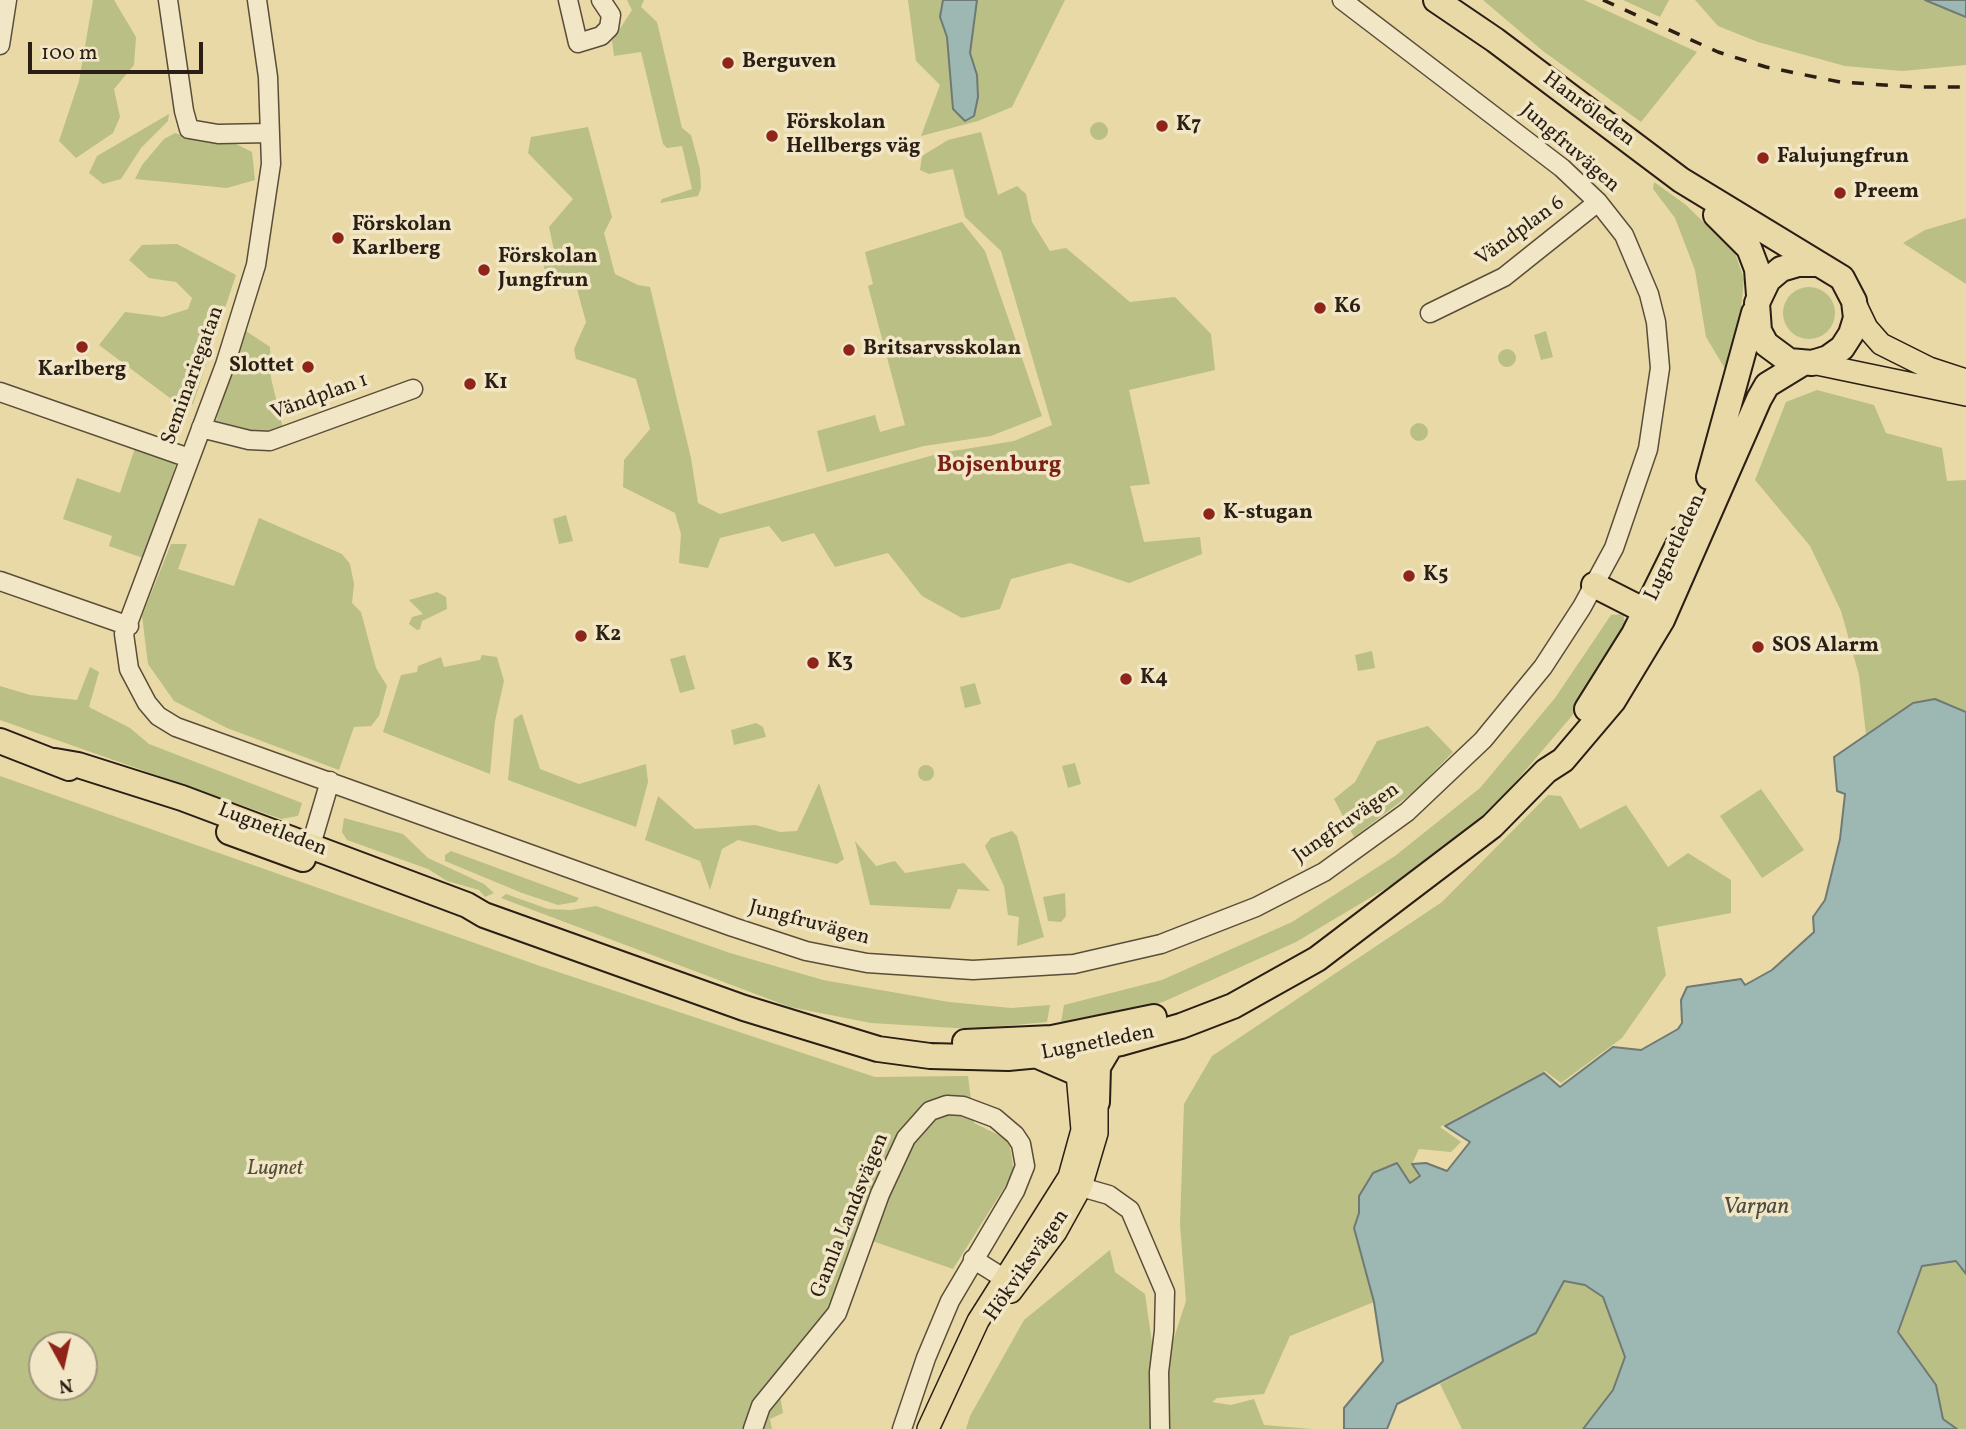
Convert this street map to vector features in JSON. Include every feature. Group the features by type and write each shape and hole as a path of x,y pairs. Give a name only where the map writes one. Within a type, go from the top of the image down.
{"highway":[{"name":"Hanröleden","path":"1436,0 1495,40 1681,180 1818,264"},
{"name":"Hanröleden","path":"1458,0 1495,40"},
{"name":"Hanröleden","path":"1681,180 1749,248 1757,269 1758,299"},
{"path":"1798,264 1818,264 1842,278 1854,301 1856,318 1851,334 1842,348 1828,358 1808,363 1776,354 1766,344 1756,317 1758,299 1768,280 1781,269 1798,264"},
{"name":"Lugnetleden","path":"1655,616 1709,477 1758,299"},
{"name":"Lugnetleden","path":"0,741 182,814 308,852 467,913 484,915 744,1008 827,1031 878,1049 956,1058 1079,1053 1181,1026 1233,1006 1290,976 1492,826 1546,771 1563,760 1613,701 1767,385 1808,363"},
{"path":"1594,585 1655,616"},
{"name":"Lugnetleden","path":"827,1031 947,1042 1015,1040 1079,1053 1347,935"},
{"path":"1097,1102 1098,1068 1111,1045"}],"main road":[{"path":"1854,301 1867,328 1881,344 1929,368 1966,380"},
{"path":"1808,363 1966,395"},
{"name":"Hökviksvägen","path":"928,1429 969,1341 986,1326 1010,1283 1056,1232 1074,1184 1095,1144 1097,1102 1079,1053"},
{"name":"Hökviksvägen","path":"1074,1184 1082,1130 1079,1053"}],"street":[{"path":"0,45 7,0"},
{"path":"168,0 184,111 190,129 218,134 270,133"},
{"name":"Seminariegatan","path":"129,626 201,428 256,265 271,164 268,78 257,0"},
{"path":"568,0 578,43 601,36 609,28 611,15 601,0"},
{"name":"Jungfruvägen","path":"129,626 131,647 150,691 195,731 684,911 807,951 867,963 926,970 1009,969 1074,964 1161,944 1213,925 1294,888 1375,838 1446,779 1483,740 1543,667 1614,548 1648,449 1660,359 1656,322 1640,272 1623,236 1598,202 1554,162 1342,0"},
{"name":"Vändplan 6","path":"1430,313 1504,277 1598,202"},
{"name":"Vändplan 1","path":"201,428 249,440 270,440 413,389"},
{"path":"0,392 189,458"},
{"path":"0,581 129,626"},
{"path":"308,852 330,782"},
{"name":"Gamla Landsvägen","path":"753,1429 761,1406 837,1313 880,1194 906,1138 920,1120 940,1107 963,1106 995,1118 1016,1135 1025,1155 1025,1166 1019,1183 973,1259 926,1358 902,1429"},
{"name":"Hökviksvägen","path":"1074,1184 1109,1195 1130,1210 1164,1292 1164,1331 1159,1372 1160,1429"},
{"path":"973,1259 1010,1283"}],"green space":[{"path":"93,0 114,0 136,37 134,65 114,89 120,117 113,133 76,158 59,141 79,81"},
{"path":"627,0 644,0 641,7 657,22 682,128 691,135 700,169 701,188 698,196 660,203 662,199 692,189 682,146 667,148 663,144 641,52 614,56 612,41 632,10"},
{"path":"908,0 943,0 940,17 947,37 977,75 970,53 977,0 1065,0 1012,107 978,121 921,136 940,85 916,61"},
{"path":"1483,0 1584,0 1697,52 1641,122 1543,51"},
{"path":"1623,0 1669,0 1660,17"},
{"path":"1695,0 1925,0 1966,17 1966,65 1902,71 1845,66 1758,42 1718,26"},
{"path":"169,114 168,121 141,148 121,179 103,184 89,173 97,156"},
{"path":"1095,122 1103,122 1108,131 1106,138 1095,140 1090,135 1090,127"},
{"path":"588,127 612,217 604,233 615,274 638,285 650,287 691,458 698,503 720,514 941,453 1014,441 1052,425 1001,251 965,217 953,169 929,174 920,170 922,156 948,140 981,132 998,195 1017,186 1026,194 1032,222 1050,251 1066,248 1130,302 1175,297 1211,334 1215,370 1129,390 1150,484 1130,486 1144,542 1200,537 1202,554 1129,583 1070,563 1011,579 1000,609 962,618 922,596 888,553 835,567 814,533 782,542 769,526 720,538 708,568 679,563 681,534 675,513 623,487 624,460 650,429 636,379 576,359 574,349 586,322 577,289 550,289 542,260 555,255 549,227 573,199 528,153 531,137"},
{"path":"175,133 198,141 236,144 252,152 255,180 227,188 135,179 142,165 164,139"},
{"path":"1654,182 1686,205 1735,253 1744,279 1741,310 1727,372 1706,337 1695,270 1675,218 1653,189"},
{"path":"1966,218 1966,284 1903,243 1925,230"},
{"path":"962,222 985,251 1042,416 991,436 924,446 827,472 817,431 875,415 880,432 905,425 868,286 873,284 865,252"},
{"path":"177,244 236,275 193,404 182,407 99,345 125,312 163,317 188,309 192,298 176,282 149,278 129,260 142,245"},
{"path":"1809,287 1828,294 1835,313 1828,332 1809,339 1790,332 1783,313 1790,294"},
{"path":"243,329 270,347 271,378 284,433 259,433 216,421"},
{"path":"1546,331 1553,357 1541,360 1534,335"},
{"path":"1503,349 1511,349 1516,358 1514,365 1503,367 1498,362 1498,354"},
{"path":"1817,390 1874,405 1886,433 1942,448 1947,481 1966,480 1966,712 1951,705 1913,703 1866,734 1859,675 1841,611 1810,546 1755,480 1786,402"},
{"path":"1419,423 1425,426 1428,432 1425,438 1419,441 1413,438 1410,432 1413,426"},
{"path":"136,445 177,461 143,558 109,546 112,536 63,519 77,478 120,493"},
{"path":"566,515 573,541 559,544 553,519"},
{"path":"259,518 342,554 350,564 354,584 352,603 361,612 376,668 387,686 379,716 371,726 354,727 339,770 227,728 174,701 148,664 142,616 171,544 187,544 178,569 234,586"},
{"path":"437,592 446,597 447,609 422,621 420,629 417,630 409,624 412,617 423,614 409,600"},
{"path":"1623,614 1626,626 1576,711 1496,805 1405,877 1296,942 1163,1002 1061,1022 1064,1005 1162,980 1292,922 1395,856 1480,788 1555,698 1611,615"},
{"path":"1372,651 1375,668 1358,671 1355,655"},
{"path":"482,655 497,657 504,681 495,721 490,774 383,732 401,675 417,672 418,666 441,657 444,667 480,660"},
{"path":"685,655 695,689 680,693 670,659"},
{"path":"90,667 99,672 89,707 130,728 149,744 302,803 298,816 281,819 0,720 0,686 30,695 77,700"},
{"path":"975,683 981,704 965,708 960,687"},
{"path":"522,714 540,769 579,784 646,764 648,782 636,827 508,780 514,719"},
{"path":"756,723 763,727 766,737 734,745 731,730"},
{"path":"1428,726 1453,752 1416,790 1354,837 1334,799 1355,782 1377,741"},
{"path":"1075,763 1081,784 1068,788 1062,766"},
{"path":"926,765 932,767 932,779 926,781 920,779 918,773 920,767"},
{"name":"Lugnet","path":"0,776 540,966 875,1077 968,1076 974,1123 1009,1140 1014,1172 953,1269 858,1236 834,1305 777,1378 783,1413 770,1419 772,1429 0,1429"},
{"path":"819,783 844,859 837,864 738,840 722,849 710,890 700,861 645,840 658,796 695,829 756,825 780,832 797,831"},
{"path":"1761,789 1804,850 1762,878 1720,816"},
{"path":"1548,795 1561,796 1580,829 1626,805 1668,867 1688,853 1731,880 1731,913 1657,927 1666,975 1622,1038 1561,1083 1545,1071 1440,1127 1461,1142 1451,1152 1419,1149 1412,1164 1420,1176 1409,1183 1359,1196 1359,1213 1354,1228 1374,1302 1290,1336 1264,1394 1217,1398 1212,1402 1231,1405 1254,1399 1264,1425 1312,1429 966,1429 970,1416 1024,1320 1110,1250 1115,1272 1145,1294 1152,1343 1171,1347 1186,1301 1180,1225 1184,1104 1212,1056 1442,902"},
{"path":"344,818 403,834 428,858 484,884 494,893 485,897 479,890 447,881 428,869 347,840 342,832"},
{"path":"1012,831 1017,836 1044,937 1017,946 1019,917 1008,915 1004,886 985,846 991,838"},
{"path":"855,841 876,866 895,861 905,873 964,863 990,891 958,889 950,909 870,905"},
{"path":"451,851 579,898 576,902 558,905 522,893 445,861 445,855"},
{"path":"1065,893 1066,916 1061,922 1048,921 1043,897"},
{"path":"506,894 548,909 571,910 596,906 730,953 823,980 949,1002 1011,1008 1050,1005 1047,1022 972,1029 871,1023 790,1007 501,898"},
{"path":"1957,1261 1966,1274 1966,1429 1957,1429 1943,1419 1936,1385 1898,1332 1922,1266"},
{"path":"1563,1281 1585,1285 1603,1297 1625,1357 1613,1390 1583,1429 1462,1429 1440,1384 1536,1333"}],"water":[{"path":"943,0 977,0 970,53 977,75 978,97 974,116 965,121 953,109 947,37 940,17"},
{"path":"1925,0 1966,0 1966,17"},
{"name":"Varpan","path":"1935,699 1966,712 1966,1274 1956,1261 1922,1266 1898,1332 1936,1385 1943,1419 1957,1429 1583,1429 1613,1390 1625,1357 1603,1297 1585,1285 1564,1281 1536,1333 1397,1404 1387,1429 1344,1429 1344,1408 1383,1361 1374,1302 1354,1228 1359,1213 1359,1196 1373,1173 1397,1163 1410,1183 1420,1176 1412,1164 1426,1163 1447,1171 1470,1142 1445,1126 1544,1073 1560,1087 1613,1047 1641,1050 1678,1029 1682,1023 1681,1000 1687,987 1741,979 1745,985 1772,970 1814,932 1813,917 1825,900 1840,839 1845,794 1837,791 1834,757 1913,703"}],"railway":[{"path":"1603,0 1718,52 1766,67 1840,82 1966,87"}],"place":[{"name":"Berguven","path":"728,63"},
{"name":"K7","path":"1162,126"},
{"name":"Förskolan Hellbergs väg","path":"772,136"},
{"name":"Falujungfrun","path":"1763,158"},
{"name":"Preem","path":"1840,193"},
{"name":"Förskolan Karlberg","path":"338,238"},
{"name":"Förskolan Jungfrun","path":"484,270"},
{"name":"K6","path":"1320,308"},
{"name":"Karlberg","path":"82,347"},
{"name":"Britsarvsskolan","path":"849,350"},
{"name":"Slottet","path":"308,367"},
{"name":"K1","path":"470,384"},
{"name":"K-stugan","path":"1209,514"},
{"name":"K5","path":"1409,576"},
{"name":"K2","path":"581,636"},
{"name":"SOS Alarm","path":"1758,647"},
{"name":"K3","path":"813,663"},
{"name":"K4","path":"1126,679"}],"district":[{"name":"Bojsenburg","path":"999,467"}]}
